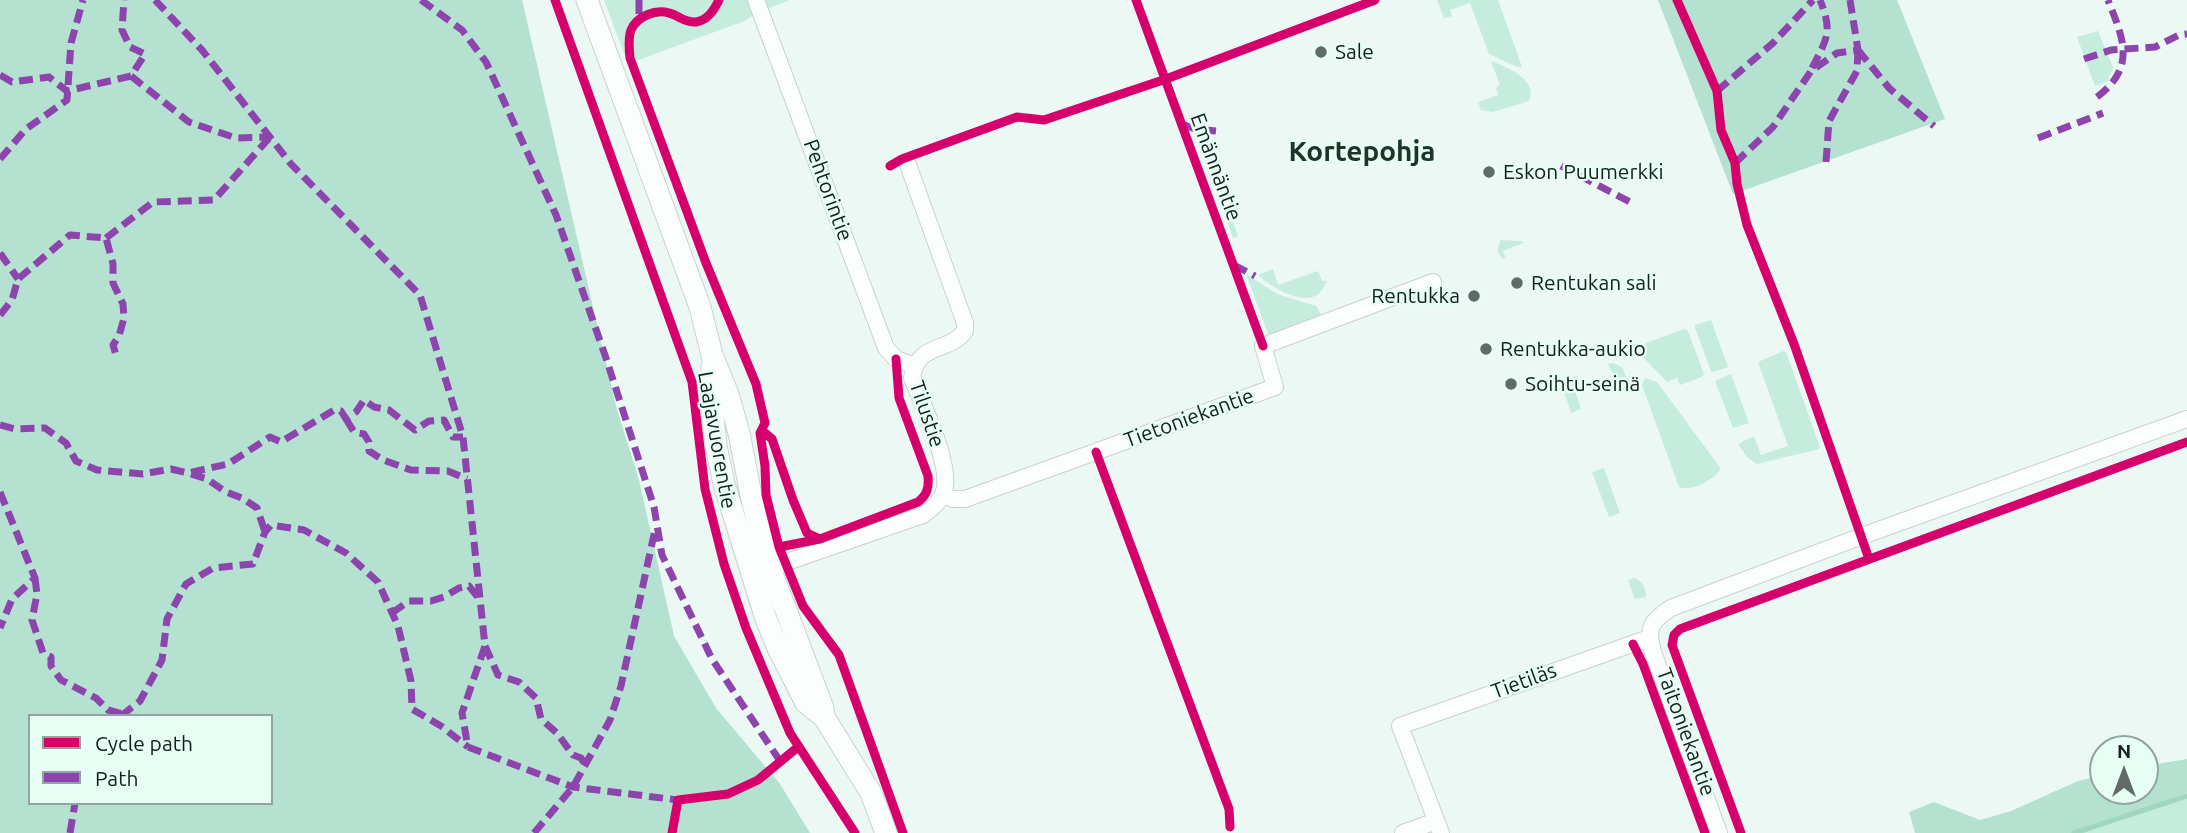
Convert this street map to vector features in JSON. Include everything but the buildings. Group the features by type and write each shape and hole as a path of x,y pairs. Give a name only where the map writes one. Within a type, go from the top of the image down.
{"main road":[{"name":"Laajavuorentie","path":"587,0 700,307 712,355 711,399 716,446 724,484 761,571 766,620 806,703 824,718 872,793 886,833"}],"street":[{"name":"Pehtorintie","path":"756,0 886,348 896,359 914,366"},
{"name":"Tilustie","path":"907,162 965,331 959,339 935,348 918,359 912,378 943,461 947,478 943,495"},
{"name":"Tietoniekantie","path":"943,495 953,499 965,499 1275,387 1263,346 1433,282"},
{"path":"1649,638 1652,624 1671,608 2187,419"},
{"path":"761,571 923,515 943,495"},
{"name":"Tietiläs","path":"1438,827 1400,726 1649,638"},
{"name":"Taitoniekantie","path":"1649,638 1719,833"},
{"path":"1403,833 1438,827"}],"green space":[{"path":"0,0 522,0 616,406 639,480 674,636 716,708 780,784 810,833 0,833"},
{"path":"604,0 790,0 756,13 747,20 628,64"},
{"path":"1437,0 1498,0 1522,67 1489,54 1470,3 1450,10 1452,16 1444,18"},
{"path":"1658,0 1897,0 1945,119 1733,194"},
{"path":"2098,31 2113,67 2108,81 2095,86 2077,37"},
{"path":"1491,61 1520,75 1526,81 1531,93 1529,101 1493,112 1481,110 1478,102 1498,95 1496,88 1500,85"},
{"path":"1224,197 1238,236 1233,238 1219,199"},
{"path":"1501,240 1523,243 1503,251 1506,258 1503,259 1498,250"},
{"path":"1273,269 1278,285 1318,271 1322,281 1327,281 1317,295 1302,298 1277,289 1258,275"},
{"path":"1246,274 1277,294 1316,306 1321,314 1318,320 1276,335 1268,334"},
{"path":"1711,320 1728,367 1713,372 1695,328 1695,325"},
{"path":"1684,329 1688,331 1704,374 1680,385 1677,378 1667,382 1644,358 1642,350 1646,343"},
{"path":"1786,352 1820,447 1757,464 1747,457 1738,444 1754,436 1761,455 1788,446 1758,362"},
{"path":"1608,364 1622,367 1628,382 1618,386"},
{"path":"1731,374 1749,423 1733,428 1715,381"},
{"path":"1577,375 1581,385 1574,388 1581,409 1571,413 1562,385 1564,381"},
{"path":"1645,378 1657,382 1719,466 1717,474 1707,481 1689,488 1679,487 1642,385"},
{"path":"1604,468 1620,513 1609,517 1592,472"},
{"path":"1633,578 1643,585 1646,597 1635,599 1628,581"},
{"path":"2187,759 2187,793 2159,804 2159,764"},
{"path":"2089,778 2089,805 2156,805 2085,833 1915,833 1909,812 1934,802 1980,820 2011,811"},
{"path":"2187,793 2187,833 2085,833 2159,805"}],"waterway":[{"path":"2074,833 2187,796"}],"marked path":[{"path":"0,159 26,129 67,100 71,43 83,0"},
{"path":"0,75 12,82 49,77 67,91 131,76 145,54 130,47 122,30 124,0"},
{"path":"155,0 202,50 291,164 420,295 463,437 485,646 462,713 468,747 573,787 678,800"},
{"path":"421,0 462,30 486,62 556,215 654,507 662,555 712,659 780,761"},
{"path":"639,0 639,20"},
{"path":"1717,91 1773,43 1813,0"},
{"path":"1812,68 1821,50 1827,28 1820,0"},
{"path":"1735,163 1773,127 1811,71 1837,53 1858,50 1850,0"},
{"path":"2097,97 2110,86 2122,63 2122,39 2108,0"},
{"path":"2084,59 2111,50 2155,47 2187,34"},
{"path":"1858,50 1889,88 1934,126"},
{"path":"1826,162 1829,121 1857,71 1858,50"},
{"path":"131,76 189,122 236,138 270,137"},
{"path":"2038,138 2103,113"},
{"path":"1182,124 1195,129 1217,131"},
{"path":"106,238 153,202 214,200 270,137"},
{"path":"1561,166 1632,203"},
{"path":"0,315 12,300 18,279 70,235 106,238 113,264 113,283 123,304 124,318 119,336 113,345 116,355"},
{"path":"0,253 18,279"},
{"path":"1234,265 1255,276"},
{"path":"0,425 15,429 45,428 66,443 76,461 97,470 143,474 171,469 188,473 228,464 270,437 281,442 334,410 341,411 346,419 356,412 364,400 374,407 389,410 415,430 429,421 444,420 453,437 463,437"},
{"path":"346,419 354,432 364,434 369,442 369,451 383,460 411,470 448,471 467,479"},
{"path":"191,474 207,479 257,508 265,532"},
{"path":"0,492 35,578 12,599 0,628"},
{"path":"124,714 140,701 162,660 167,619 186,584 213,568 253,564 265,532 271,525 304,530 346,553 378,582 398,626 411,681 412,709 441,726 468,747"},
{"path":"534,833 573,787 610,720 621,686 655,530"},
{"path":"35,578 37,594 32,620 43,653 51,657 51,666 61,680 96,698 108,710 123,714"},
{"path":"392,613 409,601 431,601 469,586 480,600"},
{"path":"485,646 498,675 519,682 536,698 541,719 557,733 573,755 581,758 585,764"},
{"path":"70,833 75,805"}],"cycle path":[{"path":"555,0 692,382 705,489 724,564 746,628 790,733 855,833"},
{"path":"719,0 707,17 696,22 664,12 642,17 630,33 630,58 706,263 756,384 765,423 760,433 766,495 779,547 803,606 839,655 903,833"},
{"name":"Emännäntie","path":"1136,0 1263,346"},
{"path":"890,166 902,159 1017,117 1044,120 1166,79 1375,0"},
{"path":"1677,0 1717,91 1721,130 1735,163 1747,225 1794,344 1869,559"},
{"path":"779,547 820,539 918,502 925,494 928,476 899,398 896,359"},
{"path":"760,433 765,433 772,439 807,533 820,539"},
{"path":"1741,833 1672,645 1674,635 1680,629 2187,442"},
{"path":"1096,452 1229,809 1230,827"},
{"path":"1633,644 1643,664 1705,833"},
{"path":"672,833 678,800 728,794 758,780 798,747"}],"place":[{"name":"Sale","path":"1321,52"},
{"name":"Eskon Puumerkki","path":"1489,172"},
{"name":"Rentukan sali","path":"1517,283"},
{"name":"Rentukka","path":"1474,296"},
{"name":"Rentukka-aukio","path":"1486,349"},
{"name":"Soihtu-seinä","path":"1511,384"}],"district":[{"name":"Kortepohja","path":"1362,152"}]}
